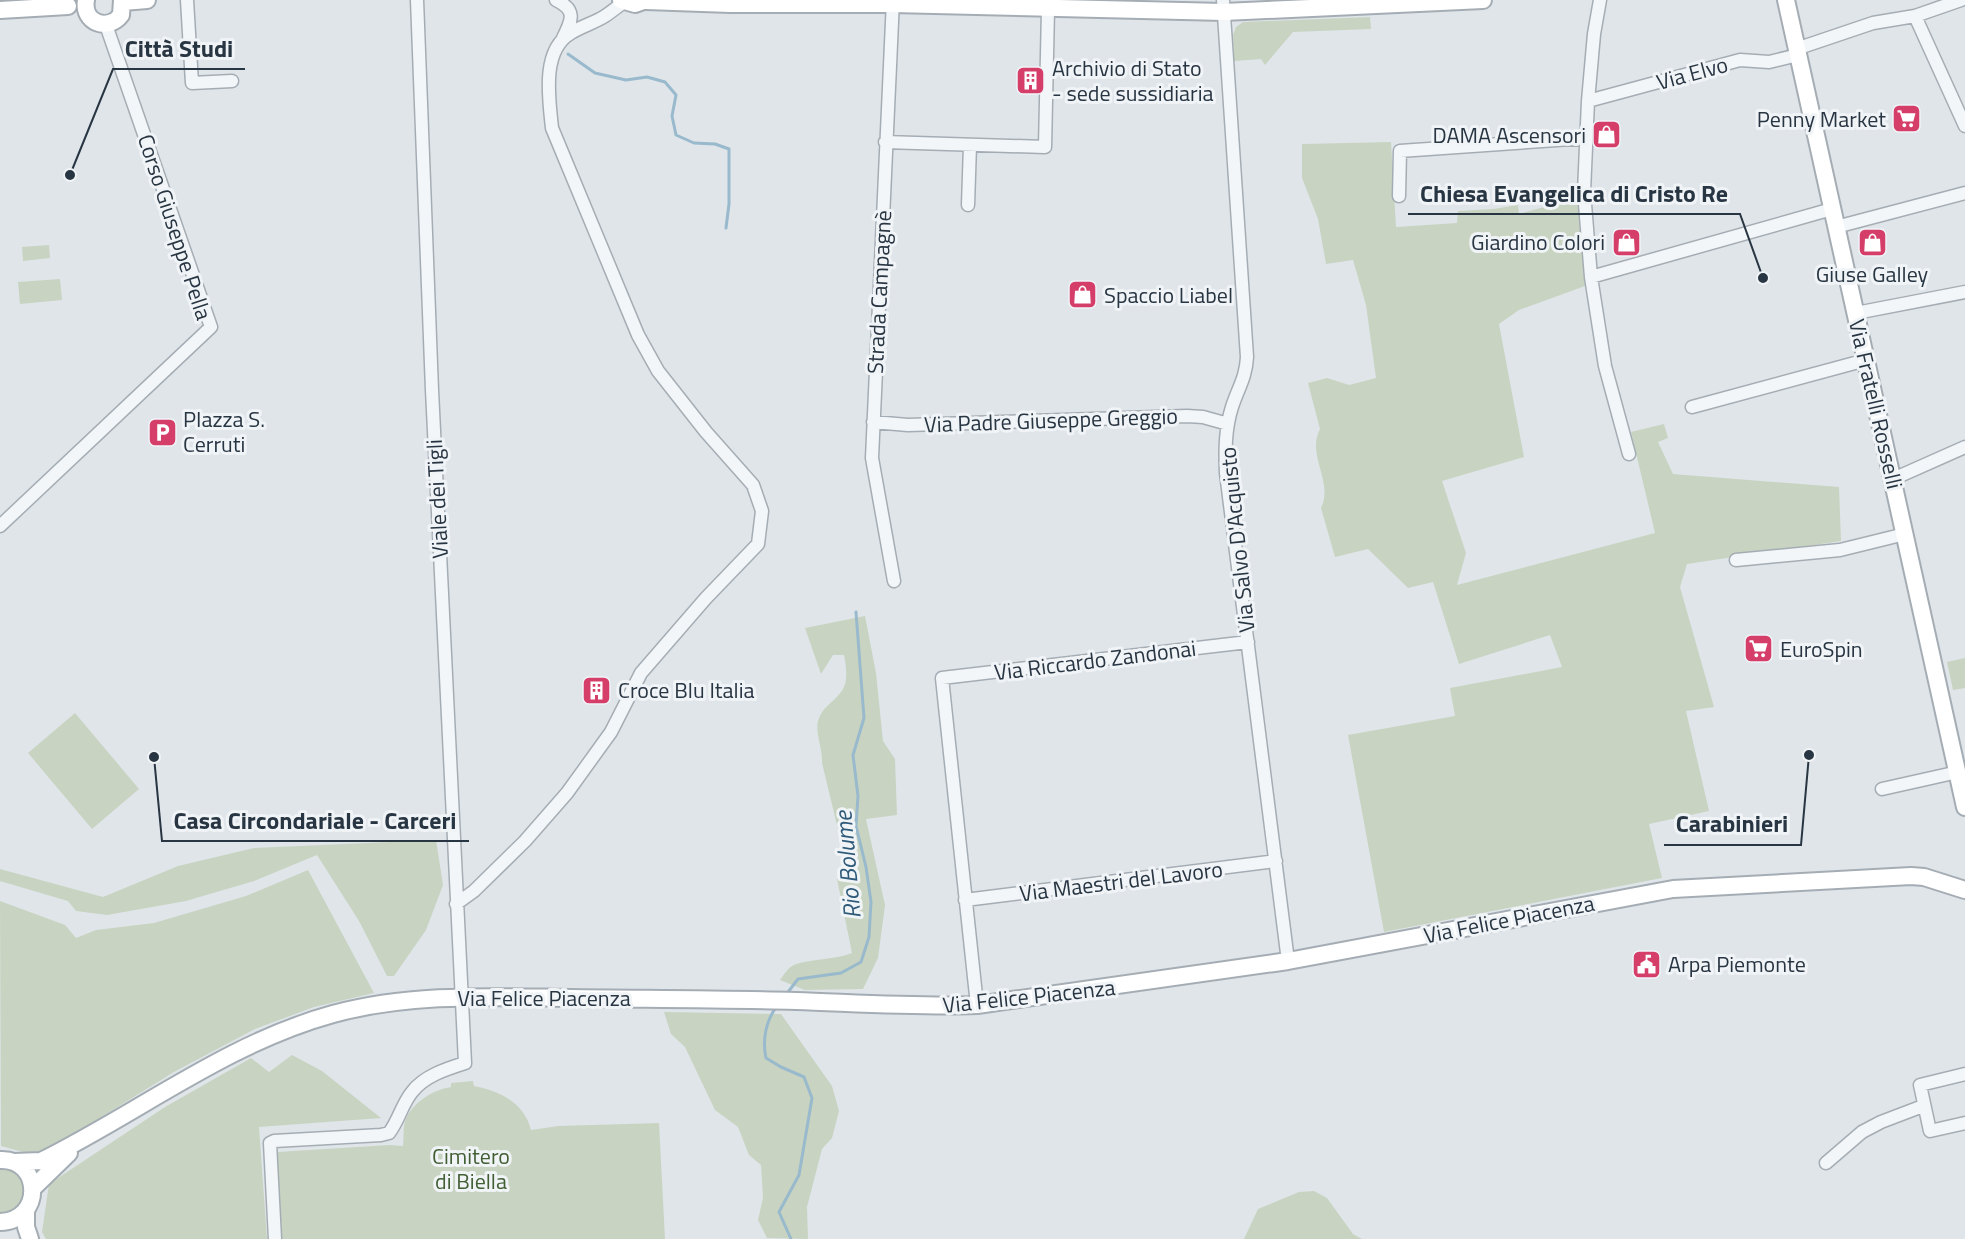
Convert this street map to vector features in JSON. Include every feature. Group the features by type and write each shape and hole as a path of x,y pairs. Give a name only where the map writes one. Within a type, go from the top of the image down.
{"street":[{"path":"0,10 78,4 93,21 106,25 117,20 121,15 123,1 147,0"},
{"path":"187,0 192,83 232,81"},
{"name":"Viale dei Tigli","path":"275,1239 270,1143 381,1136 389,1133 396,1124 412,1091 427,1079 444,1070 465,1063 432,390 417,0"},
{"path":"456,904 474,891 525,841 567,793 611,732 641,673 706,598 759,544 762,511 753,485 706,432 653,362 638,335 552,128 548,92 550,68 559,42 571,23 571,14 567,5 556,0"},
{"path":"561,40 569,33 605,16 622,1 635,4 646,0 730,4 892,2 1048,9 1483,0"},
{"path":"711,0 730,4"},
{"path":"1600,0 1594,34 1588,101 1584,192 1591,277 1605,366 1629,454"},
{"name":"Via Fratelli Rosselli","path":"1786,0 1965,807"},
{"name":"Via Elvo","path":"1588,101 1740,60 1768,62 1873,23 1915,16 1961,0"},
{"name":"Strada Campagnè","path":"892,2 872,458 894,582"},
{"name":"Via Salvo D'Acquisto","path":"1223,6 1247,357 1244,380 1233,404 1228,424 1225,443 1226,473 1288,962"},
{"path":"885,142 1045,147 1048,9"},
{"path":"1915,16 1965,126"},
{"name":"Corso Giuseppe Pella","path":"0,526 211,327 106,25"},
{"path":"1399,196 1400,152 1586,138"},
{"path":"968,205 970,145"},
{"path":"1836,226 1965,193"},
{"path":"1591,277 1832,209"},
{"path":"1856,313 1965,292"},
{"path":"1692,407 1866,360"},
{"name":"Via Padre Giuseppe Greggio","path":"873,422 884,425 908,425 1187,416 1203,417 1228,424"},
{"path":"1893,479 1965,447"},
{"path":"1736,560 1840,550 1905,534"},
{"name":"Via Riccardo Zandonai","path":"965,900 942,678 1248,642"},
{"path":"1882,789 1958,772"},
{"name":"Via Maestri del Lavoro","path":"965,900 1276,861"},
{"name":"Via Felice Piacenza","path":"5,1160 41,1161 230,1055 280,1032 333,1014 400,1000 462,998 977,1005 1288,962 1673,889 1911,876 1965,877"},
{"name":"Via Felice Piacenza","path":"1924,877 1965,890"},
{"path":"965,900 977,1005"},
{"path":"1965,1074 1920,1084 1930,1131 1965,1123"},
{"path":"1826,1163 1862,1132 1923,1106"},
{"name":"Via Felice Piacenza","path":"33,1188 84,1138"},
{"path":"5,1160 27,1172 33,1188 26,1210 20,1216 2,1222 19,1239"},
{"path":"26,1210 26,1227 30,1239"}],"green space":[{"path":"1370,17 1371,29 1293,32 1265,65 1261,59 1234,61 1233,35 1236,27 1243,22"},
{"path":"1391,142 1396,227 1457,223 1458,211 1518,205 1519,214 1577,198 1585,286 1519,310 1499,324 1524,457 1442,481 1466,553 1457,585 1655,533 1631,432 1664,424 1668,438 1658,442 1673,474 1839,487 1841,541 1687,564 1680,587 1714,707 1686,711 1709,811 1649,824 1662,878 1384,932 1348,735 1455,716 1450,688 1562,667 1550,635 1459,664 1433,582 1408,588 1368,549 1335,557 1321,508 1324,488 1316,449 1320,429 1308,383 1327,378 1349,385 1376,378 1366,305 1353,260 1326,264 1318,219 1302,178 1302,144"},
{"path":"49,245 50,258 23,261 22,247"},
{"path":"60,279 62,300 20,304 18,282"},
{"path":"865,616 876,673 883,741 895,759 897,815 866,819 885,905 878,958 863,989 805,990 780,980 790,967 852,953 837,879 849,875 822,763 817,726 822,712 844,688 846,664 844,655 833,655 821,674 805,628"},
{"path":"1965,658 1965,688 1953,690 1947,662"},
{"path":"75,713 139,789 92,829 28,753"},
{"path":"436,840 443,885 426,930 394,976 387,976 359,921 317,855 254,881 186,901 107,915 76,911 68,901 0,881 0,869 103,897 178,866 254,848"},
{"path":"308,870 374,993 314,1007 255,1029 174,1072 82,1129 34,1155 1,1146 0,901 65,925 76,938 96,930 154,923 246,896"},
{"path":"664,1012 781,1014 832,1086 839,1111 832,1138 822,1149 807,1207 808,1239 767,1238 758,1220 763,1198 761,1165 749,1155 738,1127 715,1110 685,1047 671,1034"},
{"path":"292,1055 322,1071 381,1118 259,1127 267,1239 46,1239 42,1232 49,1184 165,1107 251,1058 269,1072"},
{"name":"Cimitero di Biella","path":"473,1081 474,1086 509,1099 523,1112 531,1130 558,1126 659,1123 665,1239 282,1239 277,1152 403,1146 405,1121 418,1103 430,1094 451,1087 451,1083"},
{"path":"0,1166 10,1167 24,1179 26,1197 16,1211 0,1215"},
{"path":"1314,1191 1327,1198 1353,1234 1362,1239 1244,1239 1258,1209 1299,1192"}],"waterway":[{"name":"Rio Bolume","path":"568,54 595,73 626,80 647,77 665,82 676,95 672,116 676,135 694,143 715,144 729,149 729,204 726,228"},
{"name":"Rio Bolume","path":"785,996 798,979 841,973 861,962 869,937 871,902 866,867 856,826 858,796 853,755 864,718 856,612"},
{"name":"Rio Bolume","path":"777,1006 766,1030 764,1044 766,1058 804,1077 812,1098 799,1175 779,1212 791,1239"}],"place":[{"name":"Archivio di Stato - sede sussidiaria","path":"1031,81"},
{"name":"Penny Market","path":"1907,119"},
{"name":"DAMA Ascensori","path":"1607,135"},
{"name":"Città Studi","path":"70,175"},
{"name":"Giardino Colori","path":"1626,242"},
{"name":"Giuse Galley","path":"1872,242"},
{"name":"Chiesa Evangelica di Cristo Re","path":"1763,278"},
{"name":"Spaccio Liabel","path":"1083,295"},
{"name":"PIazza S. Cerruti","path":"162,432"},
{"name":"EuroSpin","path":"1759,649"},
{"name":"Croce Blu Italia","path":"597,690"},
{"name":"Carabinieri","path":"1809,755"},
{"name":"Casa Circondariale - Carceri","path":"154,757"},
{"name":"Arpa Piemonte","path":"1647,964"}]}
